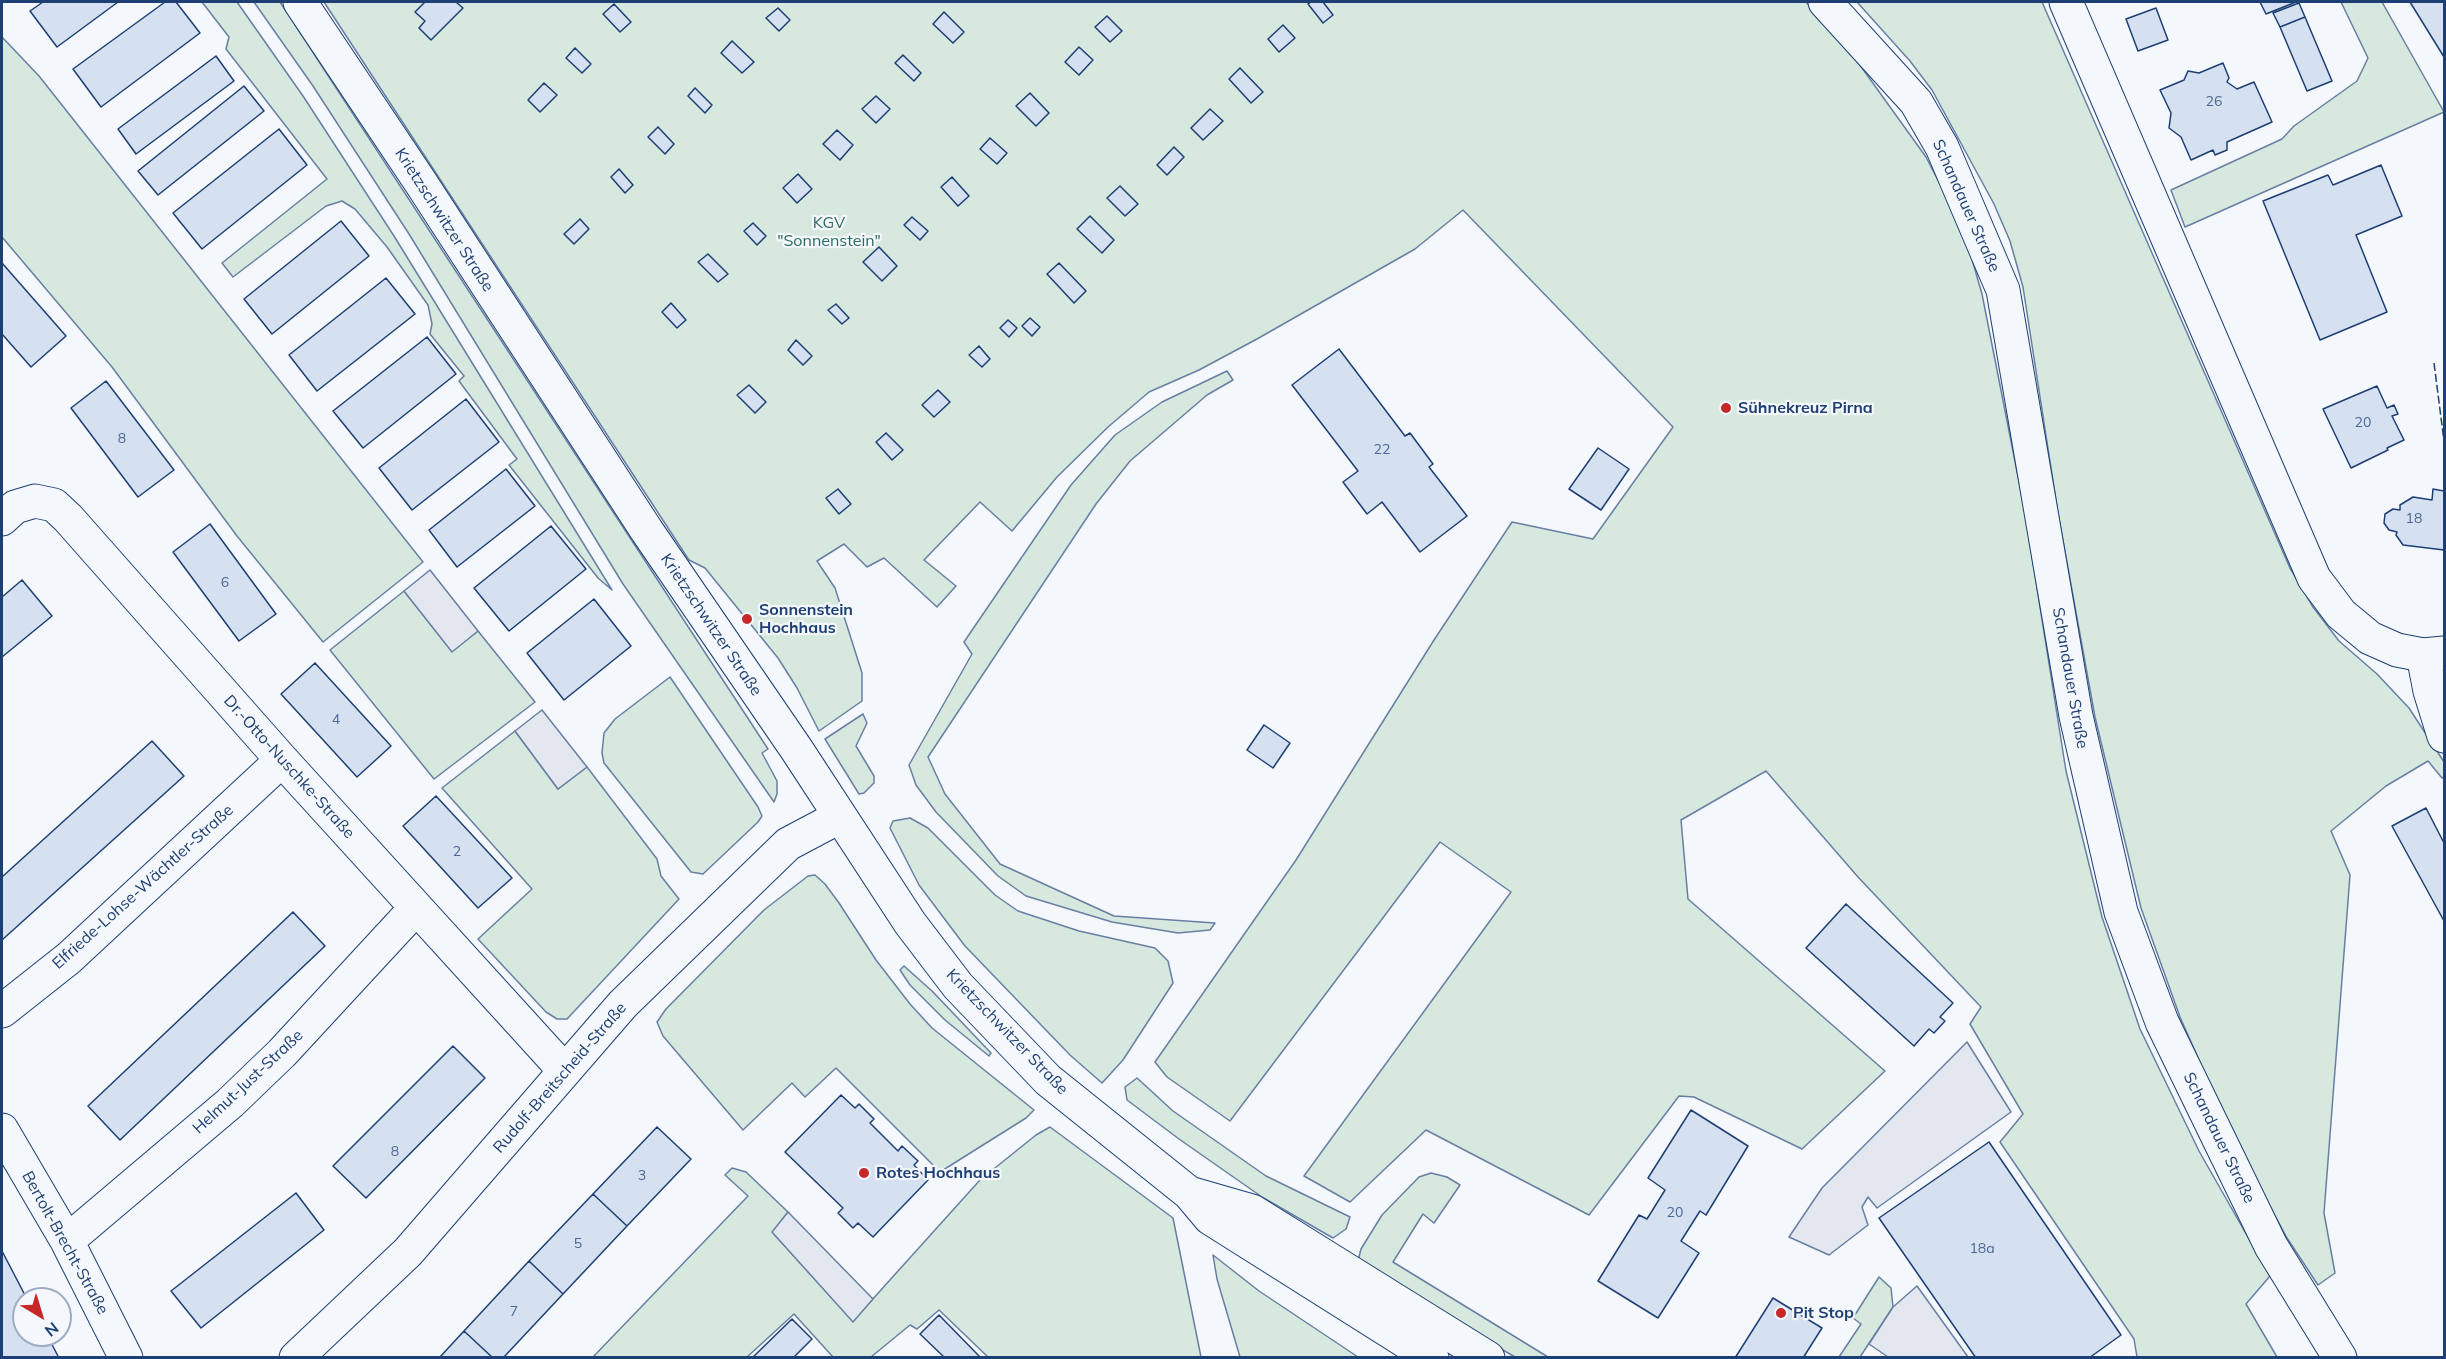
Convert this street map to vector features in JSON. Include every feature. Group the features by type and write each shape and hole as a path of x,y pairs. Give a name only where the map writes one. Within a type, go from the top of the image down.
{"main road":[{"name":"Krietzschwitzer Straße","path":"300,2 421,183 646,531 797,750 910,923 958,986 1048,1080 1189,1193 1210,1218 1432,1358"},
{"name":"Schandauer Straße","path":"1825,2 1916,102 1942,147 2003,290 2076,716 2121,912 2162,1022 2266,1236 2340,1358"},
{"path":"2066,2 2314,578 2341,614 2370,638 2397,650 2434,654 2430,691 2445,736"},
{"name":"Dr.-Otto-Nuschke-Straße","path":"2,519 15,507 35,501 54,506 75,526 282,760 565,1071"},
{"name":"Elfriede-Lohse-Wächtler-Straße","path":"2,1011 69,958 282,760"},
{"name":"Rudolf-Breitscheid-Straße","path":"296,1358 408,1252 623,1004 788,844 839,817"},
{"name":"Helmut-Just-Straße","path":"67,1241 230,1103 282,1053 416,908"},
{"name":"Bertolt-Brecht-Straße","path":"2,1130 67,1241 126,1358"},
{"name":"Krietzschwitzer Straße","path":"1189,1193 1251,1211 1488,1358"},
{"path":"1371,1320 1394,1358"}],"green space":[{"path":"202,2 237,2 303,96 394,236 612,590 598,578 509,465 517,459 459,381 464,376 430,334 432,324 428,305 387,247 355,209 342,201 326,206 233,277 222,263 327,179 226,49 229,37"},
{"path":"254,2 280,2 768,749 762,753 777,781 777,794 774,802 623,584 409,234 313,86"},
{"name":"KGV \"Sonnenstein\"","path":"324,2 1806,2 1857,61 1926,157 1955,213 1969,249 1982,294 2025,512 2066,771 2102,917 2140,1029 2199,1151 2270,1276 2246,1304 2277,1357 2137,1357 2134,1339 2000,1142 2023,1114 1970,1024 1981,1007 1858,877 1766,771 1681,820 1688,899 1885,1071 1802,1149 1694,1097 1679,1096 1589,1215 1426,1130 1350,1202 1304,1176 1511,892 1440,842 1230,1121 1167,1077 1155,1062 1296,860 1434,640 1512,522 1593,539 1673,427 1463,210 1415,249 1257,339 1199,370 1149,392 1108,427 1057,477 1012,531 980,502 924,560 956,586 937,607 884,558 867,567 844,544 817,561 835,588 862,673 862,701 819,731 797,688 778,658 705,568 689,560"},
{"path":"1857,2 2042,2 2290,568 2313,607 2339,641 2377,674 2409,708 2444,762 2444,777 2442,778 2428,761 2386,786 2331,831 2350,875 2324,1213 2335,1273 2318,1285 2287,1238 2234,1139 2180,1017 2141,908 2095,717 2058,513 2023,287 2010,241 1994,204 1932,90 1910,61"},
{"path":"2341,2 2382,2 2444,112 2185,227 2171,190 2282,139 2294,126 2357,81 2368,58"},
{"path":"2,37 39,76 423,562 323,642 237,536 112,367 2,237"},
{"path":"1227,371 1233,380 1207,395 1130,461 1096,504 928,757 945,794 1000,864 1114,916 1215,923 1210,930 1178,933 1112,922 1026,896 998,876 936,812 916,785 909,765 972,654 964,642 1071,485 1115,435 1162,402"},
{"path":"404,591 452,651 478,631 535,702 434,779 330,650"},
{"path":"670,677 762,816 703,874 691,872 604,763 602,753 604,733 615,719"},
{"path":"863,714 867,723 856,746 874,776 874,783 864,793 859,794 825,739"},
{"path":"515,731 558,789 587,767 657,859 661,876 679,899 567,1019 557,1019 546,1012 478,939 532,889 442,788"},
{"path":"910,818 928,828 995,895 1018,911 1079,931 1155,948 1168,961 1173,983 1123,1060 1102,1083 1070,1055 965,946 919,885 890,828 893,821"},
{"path":"815,875 839,903 876,960 932,1028 1034,1110 1026,1118 940,1172 836,1068 805,1097 792,1083 743,1130 663,1036 657,1022 666,1009 764,910 808,876"},
{"path":"904,966 932,991 991,1053 989,1056 945,1020 910,985 900,970"},
{"path":"1137,1078 1173,1111 1266,1176 1350,1217 1346,1229 1333,1238 1262,1197 1179,1139 1127,1100 1125,1087"},
{"path":"1050,1127 1173,1218 1201,1357 988,1357 939,1310 917,1329 910,1325 871,1357 833,1357 794,1314 747,1357 592,1358 748,1196 725,1175 732,1168 746,1172 788,1212 773,1233 853,1321 980,1180 1036,1135"},
{"path":"1431,1173 1447,1177 1460,1185 1434,1223 1423,1214 1393,1262 1548,1357 1515,1357 1357,1265 1361,1249 1382,1215 1419,1177"},
{"path":"1213,1255 1259,1291 1358,1357 1240,1357 1217,1279"},
{"path":"1879,1277 1891,1288 1893,1307 1860,1357 1839,1357 1861,1324 1853,1318"}],"shaded area":[{"path":"430,570 478,631 452,652 404,591"},
{"path":"542,710 587,767 558,789 515,731"},
{"path":"1967,1042 2011,1112 1877,1208 1868,1197 1862,1207 1868,1225 1829,1255 1789,1237 1822,1188"},
{"path":"788,1212 873,1299 853,1322 772,1232"},
{"path":"1917,1286 1968,1357 1888,1357 1869,1344 1893,1307"}],"building":[{"path":"43,2 118,2 57,47 30,11"},
{"path":"165,2 176,2 200,33 101,107 73,69"},
{"path":"425,2 456,2 463,8 431,40 419,28 425,21 415,12"},
{"path":"1323,2 1333,15 1323,23 1308,4"},
{"path":"2260,2 2296,2 2266,14"},
{"path":"2410,2 2444,2 2444,57"},
{"path":"2299,3 2305,17 2280,27 2273,13"},
{"path":"614,4 631,22 620,32 603,14"},
{"path":"778,8 790,20 779,31 766,18"},
{"path":"2156,8 2168,40 2138,51 2126,19"},
{"path":"944,12 964,32 953,43 933,24"},
{"path":"1107,16 1122,31 1110,42 1095,27"},
{"path":"2305,17 2332,81 2307,91 2280,27"},
{"path":"1283,25 1295,38 1279,52 1268,39"},
{"path":"732,41 754,62 742,73 721,53"},
{"path":"1079,47 1093,60 1079,75 1065,62"},
{"path":"575,48 591,64 582,73 566,58"},
{"path":"903,55 921,73 914,81 895,63"},
{"path":"216,56 234,81 136,154 118,129"},
{"path":"2223,63 2229,78 2227,82 2237,89 2254,82 2272,122 2227,142 2227,150 2215,155 2213,150 2191,160 2181,137 2169,128 2171,113 2160,90 2184,80 2188,71 2199,73"},
{"path":"1240,68 1263,92 1251,103 1229,79"},
{"path":"544,83 557,95 540,112 528,100"},
{"path":"244,86 264,111 158,195 138,171"},
{"path":"695,88 712,105 705,113 688,96"},
{"path":"1030,93 1049,113 1036,126 1016,106"},
{"path":"876,96 890,109 876,123 862,109"},
{"path":"1210,109 1223,121 1203,140 1191,128"},
{"path":"658,127 674,144 665,154 648,137"},
{"path":"279,129 307,165 202,249 173,213"},
{"path":"837,130 853,145 840,160 823,144"},
{"path":"990,138 1007,153 997,164 980,149"},
{"path":"1174,147 1184,157 1167,175 1157,165"},
{"path":"2381,165 2402,216 2356,235 2387,312 2320,340 2263,201 2328,175 2333,185"},
{"path":"619,169 633,185 625,193 611,177"},
{"path":"798,174 812,189 797,203 783,188"},
{"path":"952,177 969,196 958,206 941,187"},
{"path":"1120,186 1138,204 1125,216 1107,198"},
{"path":"1090,216 1114,240 1102,253 1077,229"},
{"path":"912,217 928,231 920,240 904,225"},
{"path":"580,219 589,229 574,244 564,234"},
{"path":"341,221 369,256 272,334 244,299"},
{"path":"753,223 766,236 757,245 744,231"},
{"path":"879,247 897,266 882,281 863,262"},
{"path":"708,254 728,274 718,282 698,262"},
{"path":"2,263 66,336 31,367 2,334"},
{"path":"1059,263 1086,291 1074,303 1047,274"},
{"path":"386,278 415,314 317,391 289,355"},
{"path":"671,303 686,320 677,328 662,312"},
{"path":"836,304 849,318 842,324 828,310"},
{"path":"1030,318 1040,327 1032,336 1022,326"},
{"path":"1008,320 1017,328 1009,337 1000,328"},
{"path":"427,337 456,374 363,448 333,411"},
{"path":"796,340 812,356 803,365 788,350"},
{"path":"979,346 990,359 982,367 969,355"},
{"path":"1339,349 1405,436 1410,433 1433,464 1429,467 1467,516 1420,552 1382,502 1367,514 1343,482 1358,471 1292,385"},
{"path":"106,381 174,470 138,497 71,408"},
{"path":"749,385 766,402 755,413 737,395"},
{"path":"2377,386 2387,408 2394,405 2398,414 2392,416 2404,440 2351,468 2323,409"},
{"path":"938,390 950,402 934,417 922,405"},
{"path":"466,399 499,442 412,510 379,468"},
{"path":"886,433 903,450 892,460 876,442"},
{"path":"1598,448 1629,469 1601,510 1569,489"},
{"path":"506,469 535,506 457,567 429,530"},
{"path":"838,489 851,504 839,514 826,498"},
{"path":"2433,489 2444,491 2444,550 2403,545 2396,535 2397,532 2389,530 2384,523 2385,514 2393,509 2400,510 2400,505 2413,497 2432,500"},
{"path":"210,524 276,614 239,641 173,552"},
{"path":"551,526 586,569 509,631 474,588"},
{"path":"22,580 52,616 2,657 2,597"},
{"path":"594,599 631,646 564,700 527,653"},
{"path":"315,663 391,746 357,777 281,694"},
{"path":"1264,725 1290,743 1273,768 1247,750"},
{"path":"152,741 184,776 2,940 2,877"},
{"path":"436,796 512,878 478,908 403,826"},
{"path":"2426,808 2444,843 2444,921 2392,826"},
{"path":"1846,904 1953,1003 1940,1017 1945,1021 1934,1033 1929,1029 1914,1046 1806,948"},
{"path":"293,912 325,946 120,1140 88,1106"},
{"path":"453,1046 485,1078 366,1198 333,1166"},
{"name":"Rotes Hochhaus","path":"841,1095 855,1108 859,1104 874,1119 870,1123 898,1151 902,1146 918,1161 914,1165 928,1180 873,1237 858,1223 853,1228 838,1213 843,1208 785,1152"},
{"path":"1691,1110 1748,1146 1706,1215 1700,1211 1681,1241 1699,1253 1658,1318 1598,1281 1639,1215 1647,1219 1665,1190 1648,1178"},
{"path":"657,1127 691,1159 627,1226 593,1194"},
{"path":"1989,1142 2121,1335 2089,1358 1976,1358 1879,1218"},
{"path":"296,1193 324,1230 201,1328 171,1291"},
{"path":"593,1194 627,1226 563,1294 529,1261"},
{"path":"2,1251 21,1287 12,1287 12,1347 53,1347 59,1358 3,1358"},
{"path":"529,1261 563,1294 503,1358 493,1358 464,1331"},
{"name":"Pit Stop","path":"1773,1298 1822,1328 1803,1358 1735,1358"},
{"path":"939,1315 981,1358 945,1358 920,1334"},
{"path":"792,1319 812,1339 793,1358 752,1358"},
{"path":"464,1331 493,1358 439,1358"}],"fence":[{"path":"2434,363 2444,441"}],"place":[{"name":"Sühnekreuz Pirna","path":"1726,408"},
{"name":"Sonnenstein Hochhaus","path":"747,619"},
{"name":"Rotes Hochhaus","path":"864,1173"},
{"name":"Pit Stop","path":"1781,1313"}]}
